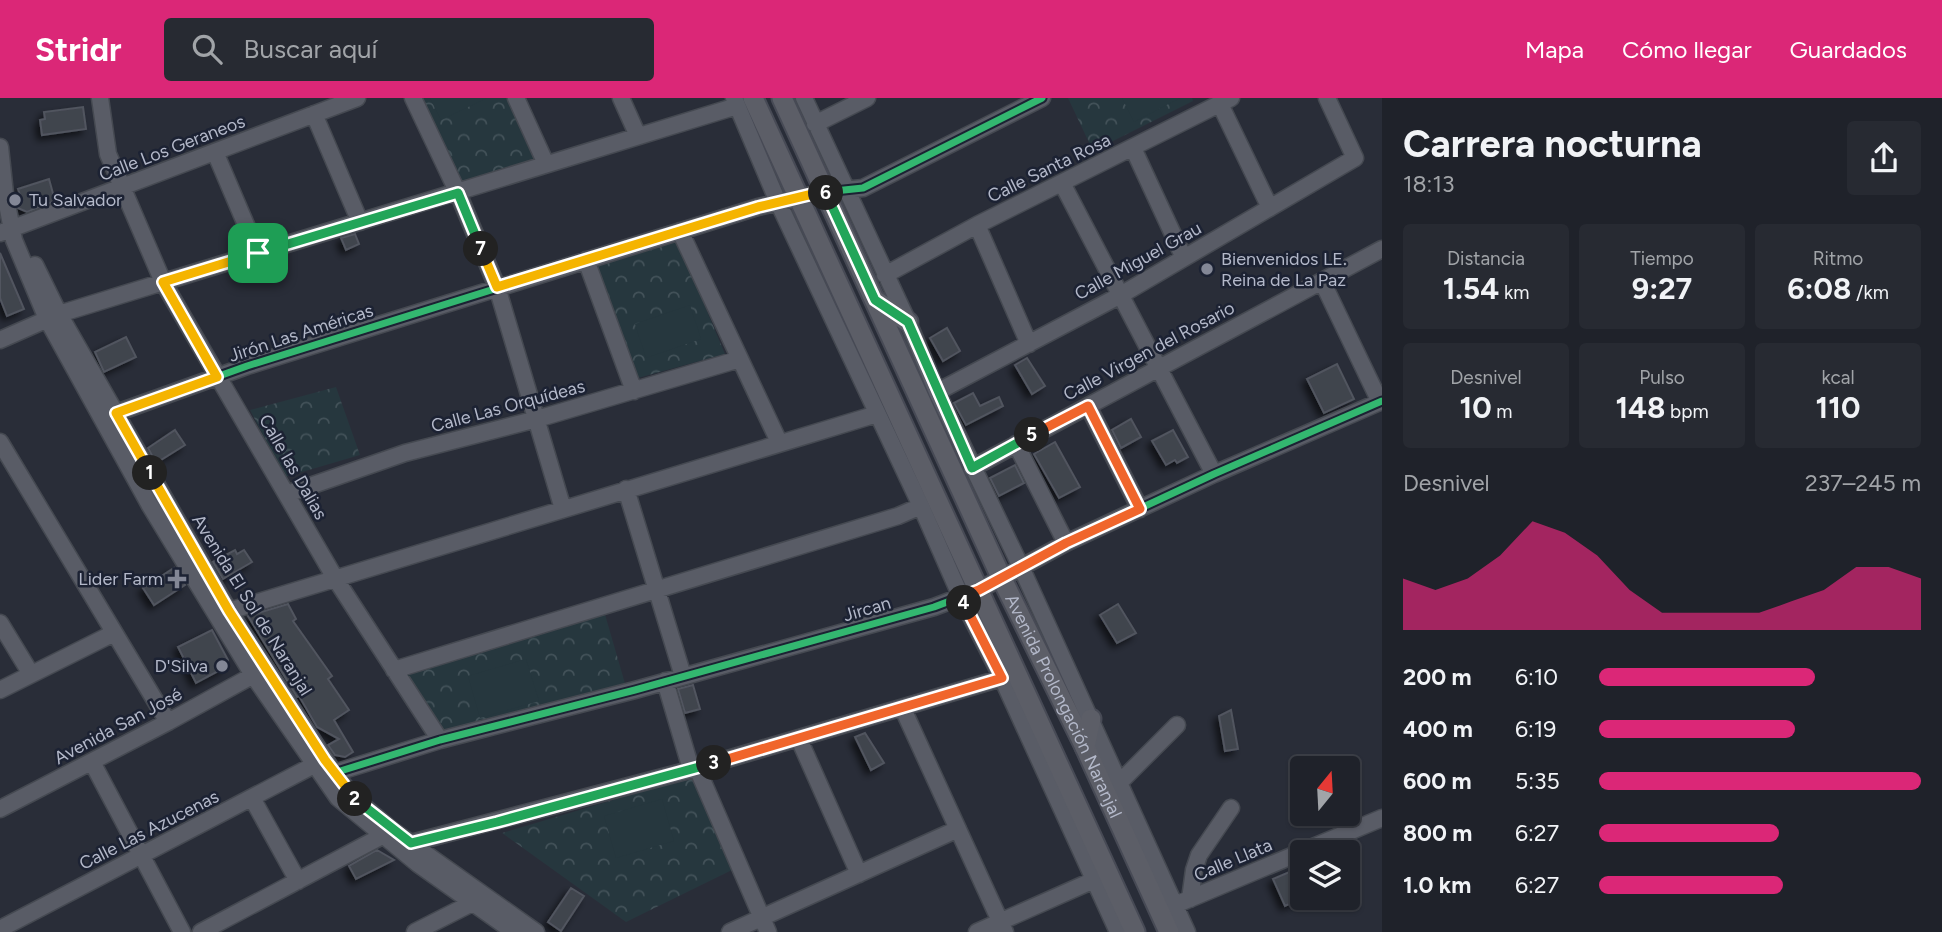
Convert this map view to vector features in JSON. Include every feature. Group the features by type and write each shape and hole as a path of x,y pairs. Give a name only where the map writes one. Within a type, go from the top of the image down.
{"main road":[{"name":"Avenida Prolongación Naranjal","path":"782,98 1001,577 1085,747 1169,932"},
{"name":"Avenida Prolongación Naranjal","path":"741,101 799,198 970,593 1052,749 1135,932"},
{"path":"875,300 908,322"},
{"path":"858,372 867,350"},
{"path":"1085,747 1091,719"},
{"path":"1026,734 1052,749"}],"street":[{"name":"Calle las Dalias","path":"100,98 108,154 163,282 335,578 440,740"},
{"name":"Calle Los Geraneos","path":"9,231 357,98"},
{"path":"413,98 458,193 497,287 563,509"},
{"path":"516,98 546,164"},
{"path":"621,98 638,135"},
{"name":"Avenida Prolongación Naranjal","path":"804,98 972,468 1021,567 1120,782 1182,902 1187,932"},
{"path":"815,124 867,98"},
{"name":"Jirón Las Américas","path":"116,413 217,377 680,231 825,191 863,188 1042,98"},
{"name":"Calle Miguel Grau","path":"937,392 1119,296 1355,158 1327,98"},
{"path":"0,340 53,316 458,193 741,101"},
{"name":"Avenida Prolongación Naranjal","path":"741,101 779,202 921,506 970,593 1026,734 1118,932"},
{"path":"1226,101 1270,208"},
{"name":"Calle Santa Rosa","path":"886,275 977,225 1226,101"},
{"path":"314,114 360,222"},
{"name":"Avenida El Sol de Naranjal","path":"0,147 9,231 149,504 260,671 355,799 411,843 536,932"},
{"path":"1133,148 1184,258"},
{"path":"215,152 258,253"},
{"path":"1062,183 1213,474"},
{"path":"977,225 1029,344"},
{"path":"680,231 779,442"},
{"name":"Calle Virgen del Rosario","path":"972,468 1382,249"},
{"path":"586,260 634,391"},
{"path":"1322,281 1381,401"},
{"name":"Avenida El Sol de Naranjal","path":"53,316 116,413 229,611 260,671 338,798 382,835 513,932"},
{"name":"Calle Las Orquídeas","path":"287,494 405,453 537,419 740,359"},
{"name":"Jircan","path":"334,773 440,740 933,607 970,593 1066,543 1213,474 1381,401"},
{"path":"1088,406 1140,509"},
{"path":"229,611 877,414"},
{"path":"0,442 168,722"},
{"path":"1016,444 1066,543"},
{"path":"626,489 683,676"},
{"path":"394,670 898,516 921,506"},
{"path":"0,622 31,674"},
{"path":"0,690 114,633"},
{"name":"Avenida San José","path":"0,809 260,671"},
{"path":"411,843 694,769 1002,678"},
{"path":"665,681 694,769 764,925"},
{"path":"902,709 1002,927"},
{"path":"1120,782 1177,725"},
{"path":"799,739 859,874"},
{"path":"92,762 182,932"},
{"name":"Calle Las Azucenas","path":"0,929 316,764"},
{"path":"252,798 298,881"},
{"path":"1182,902 1199,855 1231,808"},
{"name":"Calle Llata","path":"1182,902 1382,818"},
{"path":"730,932 764,925 859,874 958,829"},
{"path":"201,932 382,835"},
{"path":"977,932 1002,927 1094,880"},
{"path":"415,932 472,902"}],"green space":[{"path":"420,98 507,98 535,160 461,183"},
{"path":"430,98 487,98 441,120"},
{"path":"1068,98 1192,98 1193,101 1093,151"},
{"path":"1122,98 1180,98 1134,122"},
{"path":"676,237 725,354 638,378 594,261"},
{"path":"690,305 701,339 646,358 635,324"},
{"path":"336,387 360,455 285,477 250,410"},
{"path":"604,611 626,687 444,733 405,673"},
{"path":"526,659 539,701 480,718 468,676"},
{"path":"694,776 734,869 626,922 502,833"},
{"path":"662,799 674,841 616,858 604,816"}],"building":[{"path":"83,107 86,129 42,135 40,120 45,119 44,112"},
{"path":"49,179 55,201 27,212 18,208 18,189"},
{"path":"355,234 359,244 346,250 341,238"},
{"path":"0,253 24,309 7,316 0,298"},
{"path":"947,328 960,351 943,361 930,338"},
{"path":"126,337 136,357 104,372 95,352"},
{"path":"1027,358 1045,386 1032,394 1015,365"},
{"path":"1337,364 1354,399 1324,413 1307,379"},
{"path":"973,393 980,406 999,397 1003,406 966,425 954,403"},
{"path":"1131,419 1141,437 1121,448 1112,430"},
{"path":"175,430 185,445 156,463 148,448"},
{"path":"1173,430 1188,457 1166,465 1152,441"},
{"path":"1055,442 1080,487 1059,498 1034,454"},
{"path":"1015,465 1024,483 999,496 990,478"},
{"path":"235,550 237,554 244,550 252,562 223,579 213,562"},
{"path":"174,568 185,585 154,605 143,588"},
{"path":"288,604 296,619 293,621 332,676 328,679 349,710 334,720 353,752 345,757 335,755 328,745 339,739 317,727 248,616"},
{"path":"1118,604 1136,633 1117,643 1100,615"},
{"path":"212,630 228,660 224,668 196,683 178,647"},
{"path":"693,685 700,709 685,713 678,689"},
{"path":"1231,710 1238,749 1225,751 1219,716"},
{"path":"865,733 884,763 871,770 855,737"},
{"path":"377,850 394,860 356,879 349,866"},
{"path":"1290,872 1290,904 1285,906 1273,879"},
{"path":"571,888 584,896 561,931 548,922"}],"cycle path":[{"path":"116,413 247,366 758,207 825,192 863,188 1042,98"},
{"path":"334,773 440,740 635,690 934,607 979,590 1066,543 1214,474 1382,401"}],"place":[{"name":"Tu Salvador","path":"15,200"},
{"name":"Bienvenidos LE. Reina de La Paz","path":"1207,269"},
{"name":"Lider Farm","path":"177,579"},
{"name":"D'Silva","path":"222,666"}],"route":[{"path":"825,191 875,300 908,322 972,468 1088,406 1140,509 1066,543 961,597 1002,678 697,768 411,843 355,799 325,760 229,611 116,413 217,377 163,282 258,253 458,193 497,287 758,207 825,191"}]}
